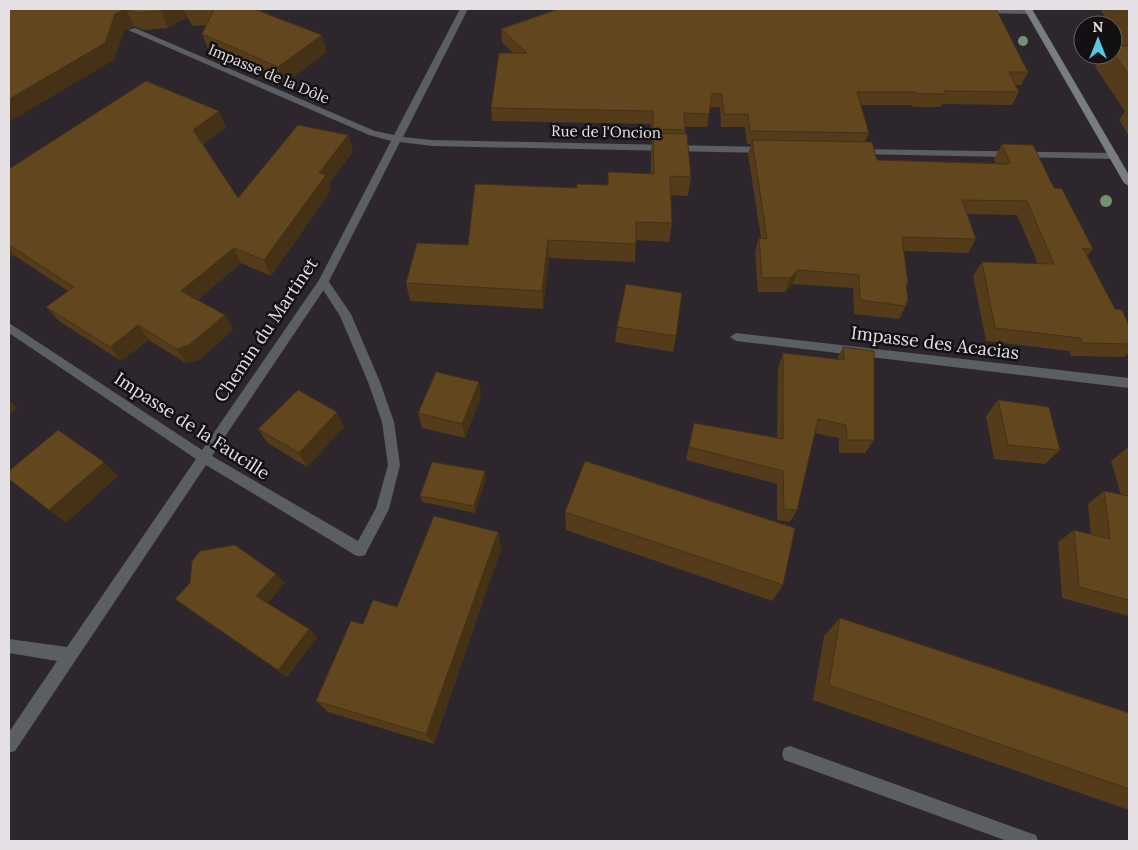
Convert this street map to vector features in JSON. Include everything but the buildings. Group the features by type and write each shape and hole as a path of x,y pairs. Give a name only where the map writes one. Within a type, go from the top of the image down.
{"main road":[{"path":"1029,10 1129,183"}],"street":[{"name":"Chemin du Martinet","path":"9,744 323,282 464,9"},
{"path":"974,11 1029,10"},
{"name":"Impasse de la Dôle","path":"132,30 372,133 397,139"},
{"name":"Rue de l'Oncion","path":"397,139 432,143 780,150"},
{"path":"850,151 1114,156"},
{"name":"Impasse de la Faucille","path":"9,327 203,457 360,550 382,509 394,465 388,422 374,382 345,314 323,282"},
{"name":"Impasse des Acacias","path":"736,337 1129,384"},
{"path":"9,646 69,655"},
{"path":"790,754 1030,841"}]}
